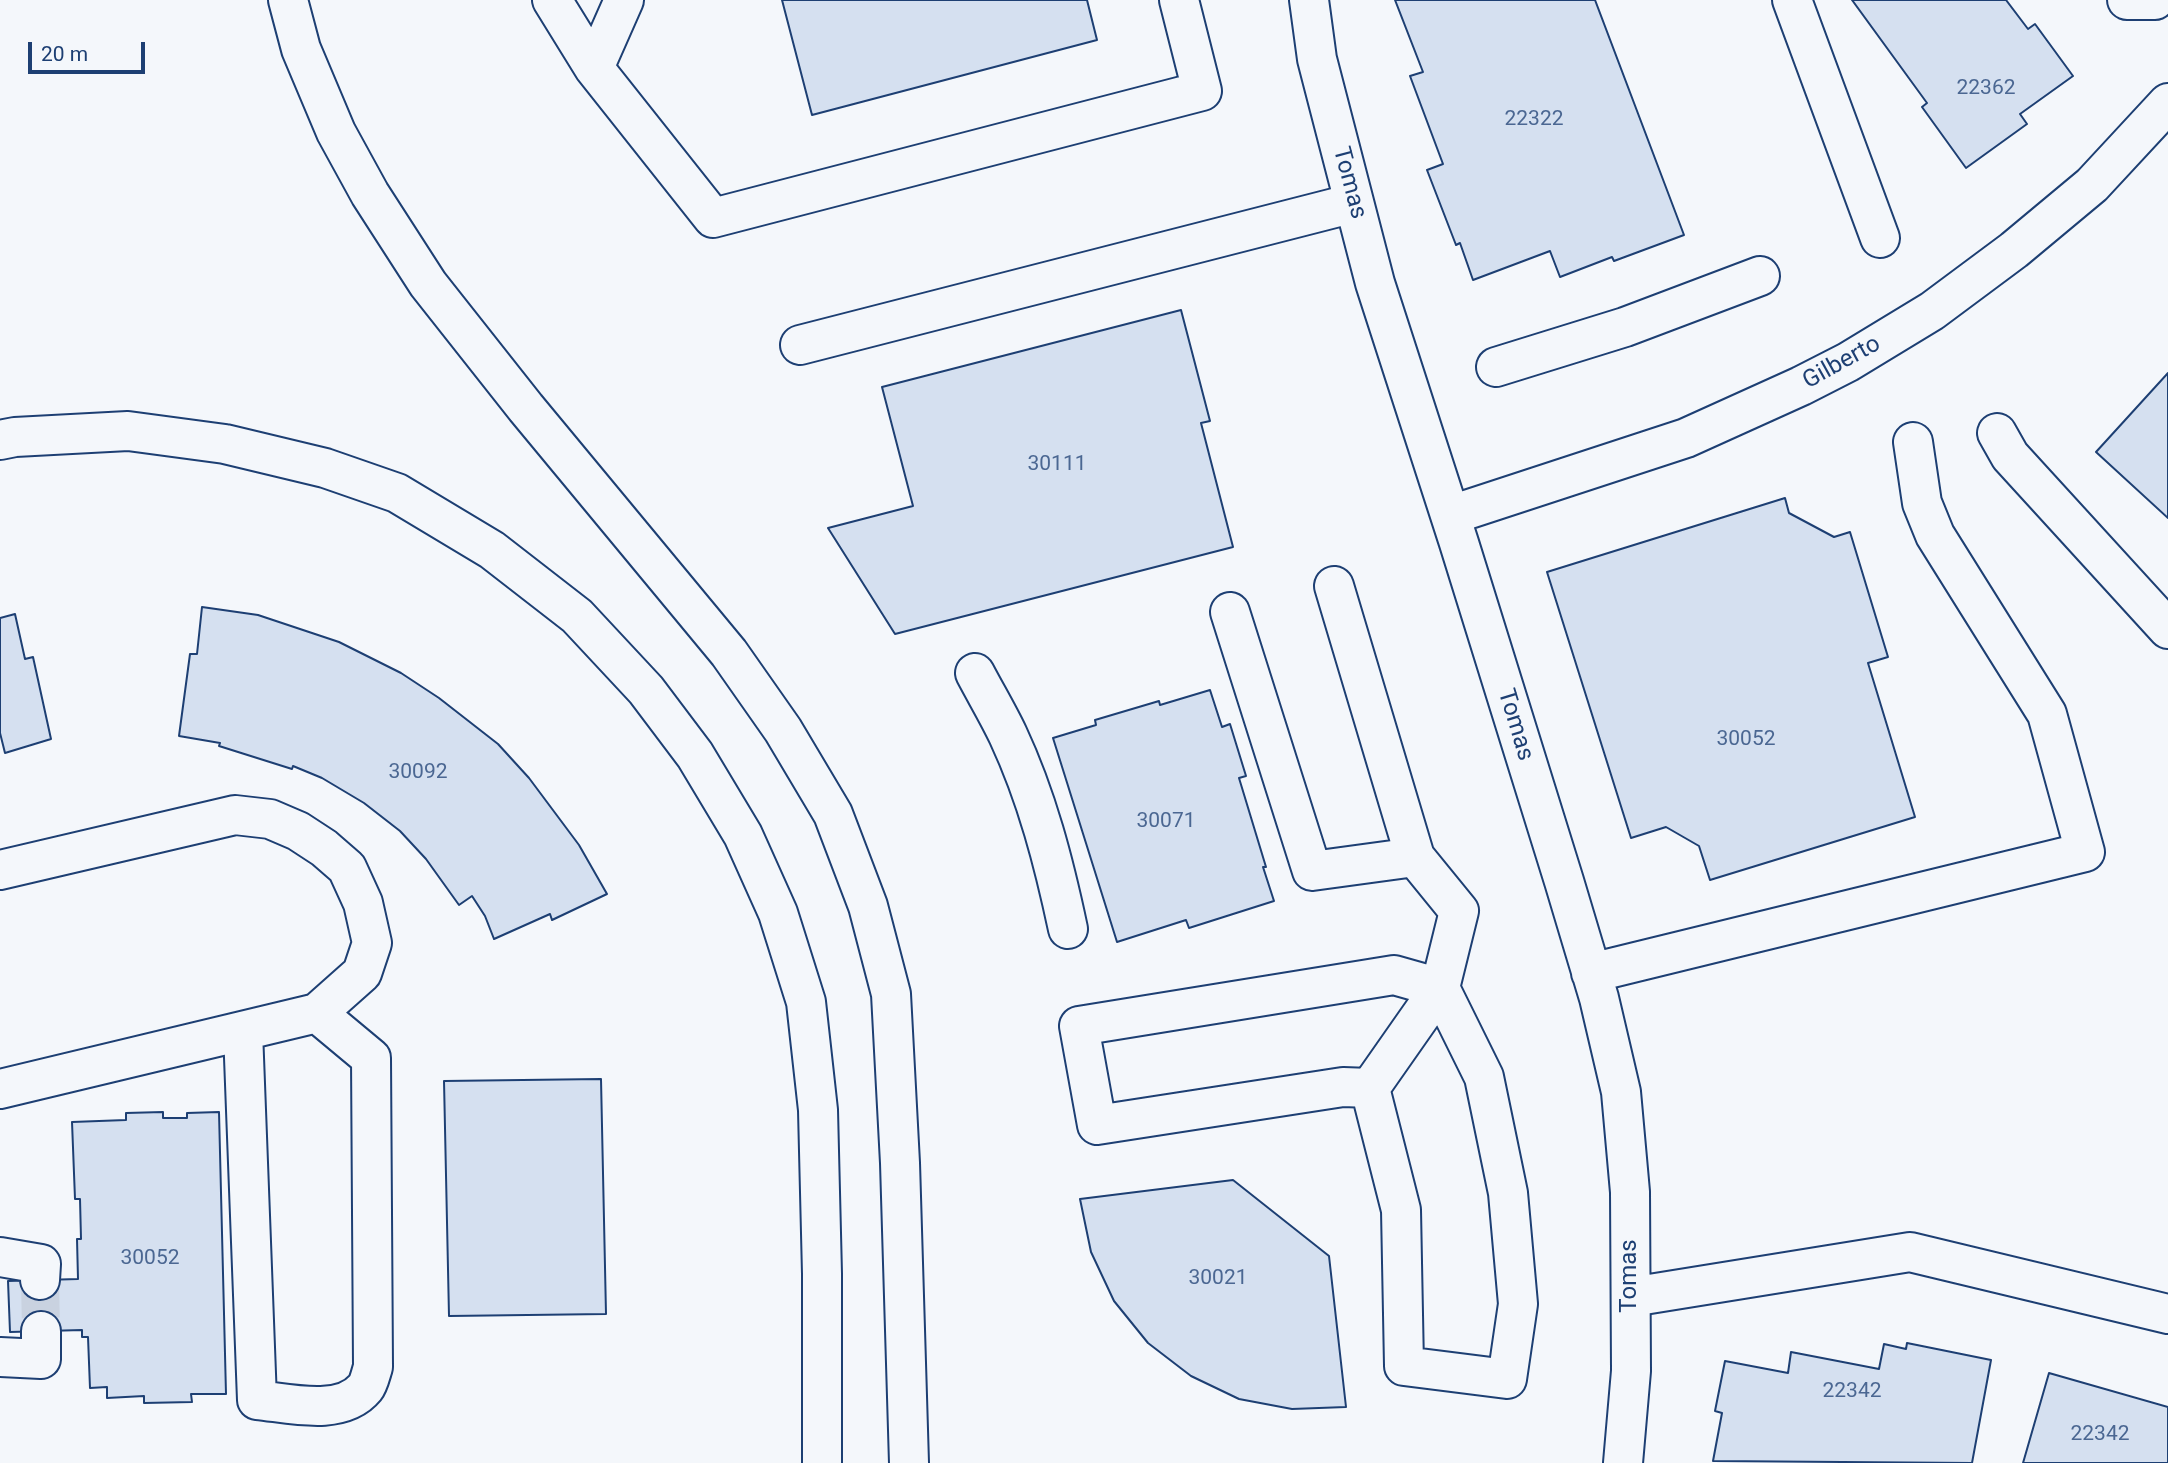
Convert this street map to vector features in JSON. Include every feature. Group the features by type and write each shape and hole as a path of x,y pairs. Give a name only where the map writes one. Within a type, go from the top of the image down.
{"main road":[{"path":"288,0 301,49 336,132 370,194 428,284 526,408 729,653 783,730 834,814 868,906 891,994 900,1163 909,1463"},
{"path":"552,0 594,68 713,218 1202,91 1179,0"},
{"path":"594,68 624,0"},
{"name":"Tomas","path":"1309,0 1317,59 1375,283 1451,515 1591,973 1621,1092 1630,1192 1631,1297 1631,1371 1623,1463"},
{"path":"1792,0 1880,238"},
{"path":"2127,0 2155,0"},
{"name":"Gilberto","path":"1451,515 1686,438 1848,362 1932,311 2014,250 2092,185 2168,103"},
{"path":"800,345 1354,203"},
{"path":"1496,367 1625,327 1760,276"},
{"path":"0,440 128,431 225,443 325,468 397,493 492,550 577,616 646,690 695,755 743,835 778,914 806,1002 818,1110 822,1273 822,1463"},
{"path":"1997,433 2010,456 2168,629"},
{"path":"1591,973 2085,852 2047,714 1935,535 1922,503 1913,442"},
{"path":"1334,586 1415,857 1459,911 1440,988 1370,1088 1401,1210 1404,1366 1507,1379 1518,1304 1508,1193 1484,1077 1440,988 1394,975 1079,1026 1097,1125 1343,1087 1370,1088"},
{"path":"1230,612 1312,871 1415,857"},
{"path":"975,673 1008,735 1034,802 1054,864 1068,929"},
{"path":"0,870 235,815 270,819 298,831 324,848 346,868 363,903 372,943 362,972 317,1013 0,1089"},
{"path":"243,1031 257,1400 324,1406 347,1400 366,1387 373,1367 371,1058 317,1013"},
{"path":"1631,1297 1910,1251 2168,1314"},
{"path":"0,1257 41,1264 40,1280"},
{"path":"0,1357 41,1359 41,1331"}],"building":[{"path":"782,0 1087,0 1097,40 812,115"},
{"path":"1395,0 1595,0 1684,235 1614,261 1612,257 1560,277 1550,251 1473,280 1460,243 1456,245 1427,170 1443,164 1410,76 1423,72"},
{"path":"1852,0 2006,0 2028,29 2035,24 2073,76 2020,114 2027,124 1966,168 1922,107 1927,103"},
{"path":"1181,310 1210,421 1201,423 1233,547 895,634 828,528 913,506 882,387"},
{"path":"2168,373 2168,518 2096,452"},
{"path":"1785,498 1789,513 1834,537 1850,532 1888,657 1868,663 1915,817 1710,880 1699,846 1666,827 1631,838 1547,572"},
{"path":"202,607 258,615 339,642 401,673 439,698 498,744 529,778 579,845 607,894 552,920 550,914 494,939 485,916 472,896 459,905 426,859 400,831 364,803 322,778 293,766 292,769 219,746 220,743 179,736 190,654 197,654"},
{"path":"15,614 25,659 33,657 51,739 5,753 0,733 0,618"},
{"path":"1210,690 1222,727 1230,724 1246,776 1239,778 1274,901 1189,928 1186,920 1117,942 1053,738 1096,725 1095,720 1159,701 1160,705"},
{"path":"601,1079 606,1314 449,1316 444,1081"},
{"path":"163,1112 163,1118 187,1118 187,1113 219,1112 226,1394 191,1394 192,1402 144,1403 144,1396 107,1398 107,1387 90,1388 88,1337 82,1337 82,1330 10,1332 8,1281 78,1279 80,1199 75,1199 72,1122 126,1120 126,1113"},
{"path":"1233,1180 1329,1256 1346,1407 1292,1409 1239,1399 1191,1376 1148,1343 1114,1301 1091,1252 1080,1199"},
{"path":"1907,1343 1991,1360 1972,1463 1713,1461 1722,1413 1715,1411 1725,1361 1788,1373 1791,1352 1879,1369 1884,1344 1906,1349"},
{"path":"2049,1373 2168,1407 2168,1463 2023,1463"}],"tunnel":[{"path":"40,1280 41,1331"}]}
